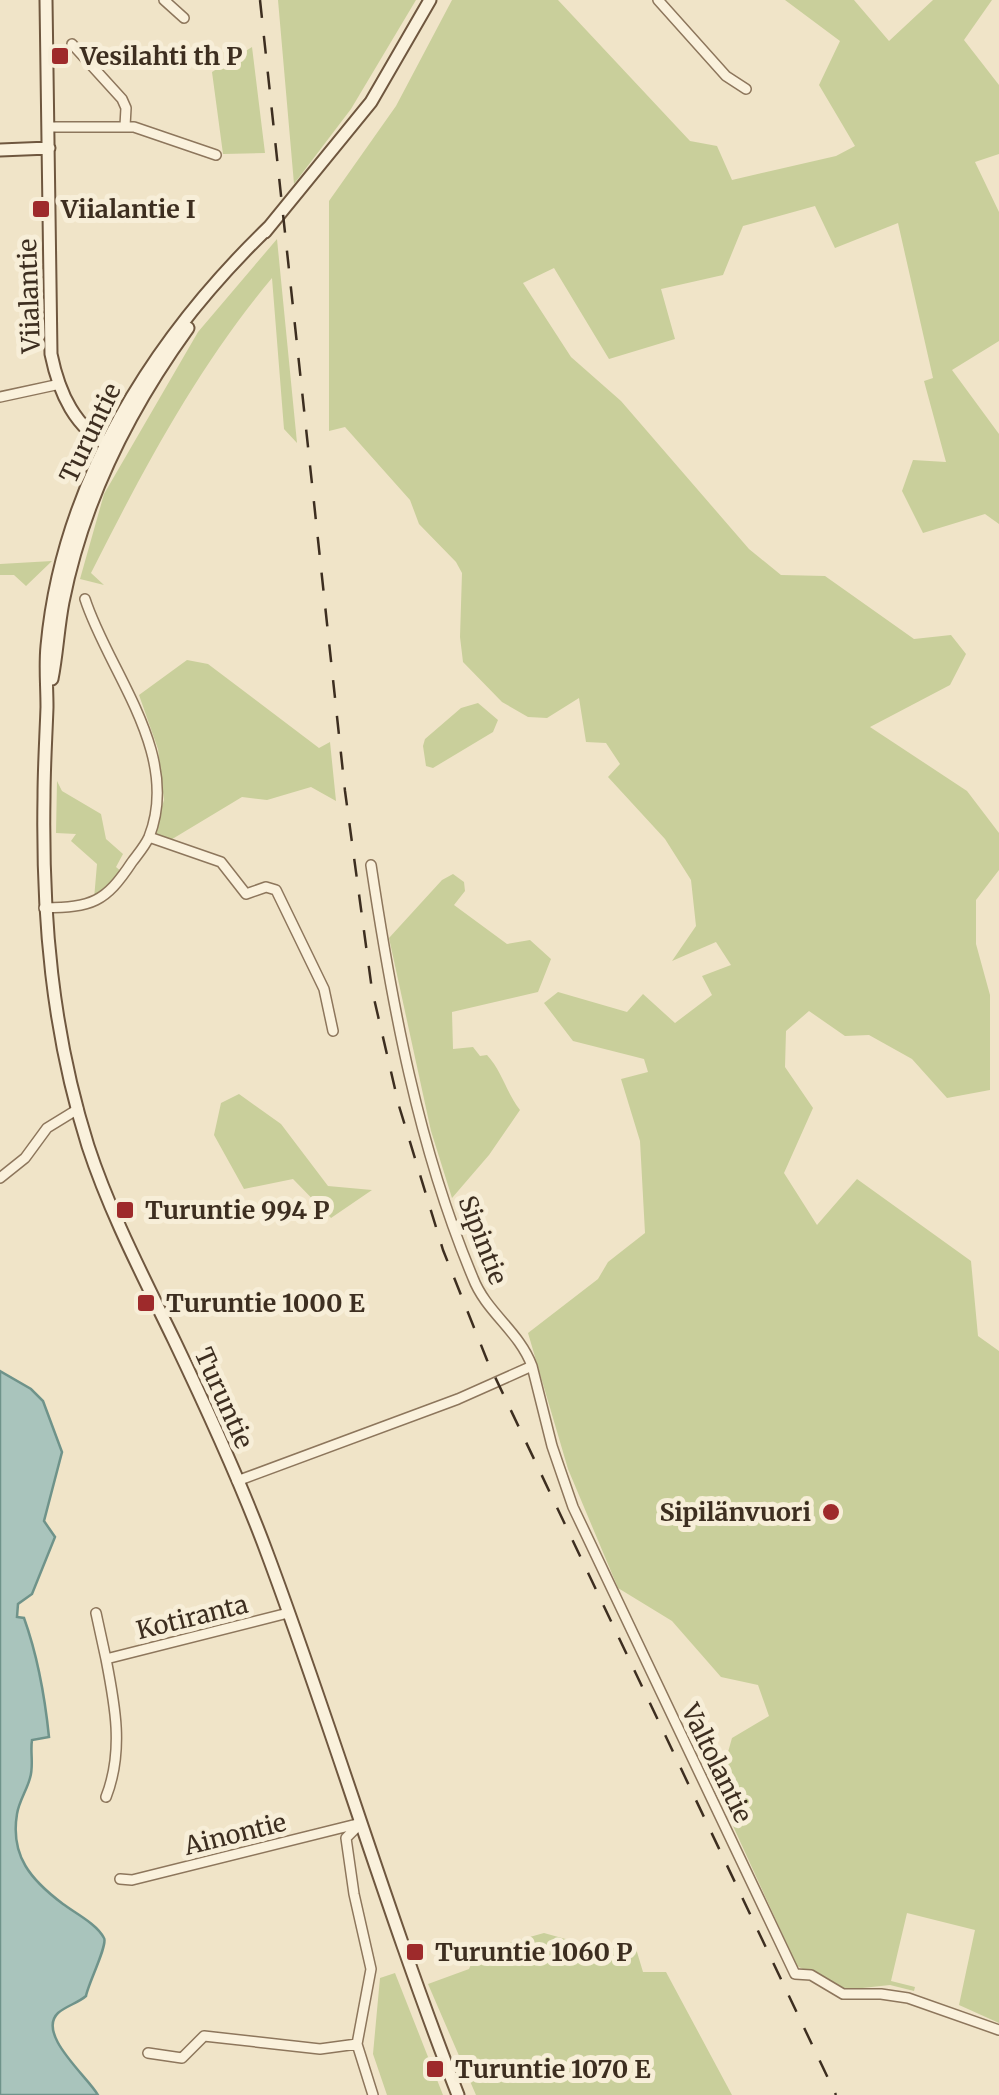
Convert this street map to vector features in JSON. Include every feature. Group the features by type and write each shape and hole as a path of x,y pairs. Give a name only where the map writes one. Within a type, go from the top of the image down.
{"main road":[{"name":"Viialantie","path":"46,0 50,333 60,384 80,423 91,436 109,446"},
{"name":"Turuntie","path":"430,0 371,102 166,344 124,408 73,524 58,580 47,648 44,908 58,1030 102,1184 237,1481 288,1613 426,2014 458,2095"},
{"path":"0,150 50,148"}],"street":[{"path":"164,0 184,18"},
{"path":"658,0 726,76 746,89"},
{"path":"72,44 122,99 125,126"},
{"path":"49,127 125,126 216,156"},
{"path":"0,398 60,384"},
{"path":"44,908 74,908 103,898 115,889 149,837 155,809 147,734 84,599"},
{"path":"149,837 221,862 246,894 266,887 276,890 324,989 333,1030"},
{"name":"Sipintie","path":"372,865 390,987 424,1133 474,1283 525,1347 532,1366"},
{"path":"0,1178 25,1158 47,1128 78,1109"},
{"path":"237,1481 458,1399 532,1366"},
{"name":"Valtolantie","path":"532,1366 552,1446 573,1507 796,1974 811,1975 843,1994 908,1998 999,2030"},
{"name":"Kotiranta","path":"106,1658 288,1613"},
{"name":"Kotiranta","path":"96,1614 118,1718 112,1780 106,1796"},
{"path":"360,1824 346,1838 371,1969 358,2044 373,2095"},
{"name":"Ainontie","path":"120,1878 132,1880 360,1824"},
{"path":"148,2053 182,2058 204,2036 320,2050 358,2044"}],"green space":[{"path":"278,0 416,0 351,109 294,184"},
{"path":"452,0 558,0 690,141 717,146 732,180 836,156 855,146 819,85 840,41 785,0 854,0 889,41 933,0 992,0 964,40 999,85 999,154 975,162 999,212 999,341 952,370 999,434 999,524 985,514 923,533 902,491 913,460 946,462 924,381 933,378 898,223 835,248 815,206 743,226 723,275 661,289 675,339 609,359 554,268 523,283 571,357 621,401 749,549 781,575 825,576 914,639 951,635 966,654 950,685 870,727 967,791 999,833 999,870 976,900 976,944 990,995 990,1090 947,1098 912,1059 869,1035 845,1036 809,1011 786,1031 785,1067 813,1108 784,1173 817,1225 857,1179 971,1261 978,1336 999,1351 999,2023 959,2005 975,1930 907,1913 891,1981 915,1987 914,1991 890,1985 844,1990 797,1966 717,1791 732,1738 769,1716 758,1685 721,1677 672,1621 618,1588 568,1469 528,1333 598,1279 608,1262 645,1233 640,1141 621,1079 648,1072 644,1059 573,1041 544,1003 558,992 627,1012 643,994 675,1023 712,995 702,976 731,965 716,942 672,961 696,926 691,880 665,839 608,777 620,764 606,743 586,742 579,698 547,718 528,717 502,702 463,662 462,573 456,562 419,524 410,500 345,427 329,431 329,201 396,106"},
{"path":"252,47 265,153 223,154 212,72"},
{"path":"277,239 297,443 284,429 272,278 196,383 152,458 91,573 104,585 80,579 104,494 198,332"},
{"path":"52,561 26,586 14,575 0,575 0,564"},
{"path":"187,660 208,664 319,748 330,742 336,801 311,787 267,800 242,797 164,844 151,843 164,800 158,749 139,695"},
{"path":"478,703 498,720 493,732 433,768 426,766 425,739 461,708"},
{"path":"57,781 62,791 101,814 106,839 123,854 116,867 122,872 94,899 97,864 71,841 76,834 56,833"},
{"path":"453,874 464,882 465,891 454,905 507,944 530,940 551,959 538,992 452,1012 453,1049 473,1047 480,1056 487,1055 520,1110 452,1198 431,1131 389,938 442,880"},
{"path":"239,1094 281,1124 328,1186 372,1190 331,1218 293,1179 244,1189 214,1135 221,1103"},
{"path":"544,1933 594,1947 634,1942 643,1972 666,1972 732,2095 476,2095 428,1984 469,1969 476,1952"},
{"path":"395,1973 443,2095 387,2095 373,2054 380,1978"}],"water":[{"path":"0,1371 43,1401 62,1452 44,1521 55,1537 32,1594 18,1604 17,1617 24,1618 37,1663 49,1737 32,1740 31,1773 18,1809 16,1829 20,1855 33,1876 104,1938 86,1996 58,2013 53,2022 58,2043 98,2095 0,2095"}],"railway":[{"path":"260,0 345,791 372,990 399,1106 443,1250 487,1360 836,2095"}],"place":[{"name":"Vesilahti th P","path":"60,56"},
{"name":"Viialantie I","path":"41,209"},
{"name":"Turuntie 994 P","path":"125,1210"},
{"name":"Turuntie 1000 E","path":"146,1303"},
{"name":"Sipilänvuori","path":"831,1512"},
{"name":"Turuntie 1060 P","path":"415,1952"},
{"name":"Turuntie 1070 E","path":"435,2069"}]}
